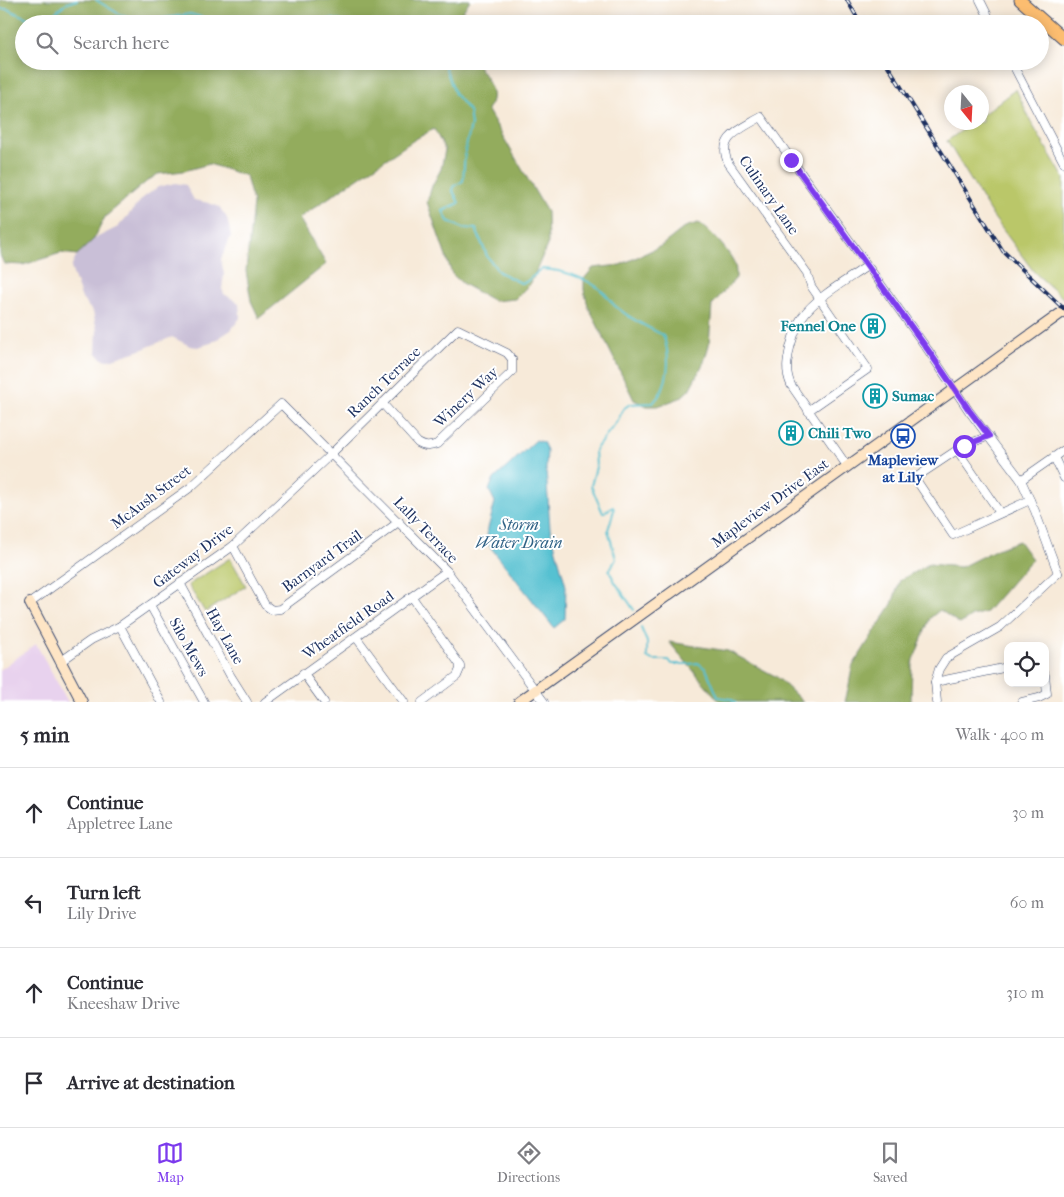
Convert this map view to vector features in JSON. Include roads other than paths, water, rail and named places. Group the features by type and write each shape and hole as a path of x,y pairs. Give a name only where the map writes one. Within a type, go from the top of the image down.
{"main road":[{"path":"1020,0 1037,15"},
{"path":"1049,26 1064,39"},
{"name":"Mapleview Drive East","path":"518,702 1064,311"},
{"path":"30,602 82,702"}],"street":[{"path":"980,0 988,15"},
{"path":"1017,70 1064,164"},
{"name":"Culinary Lane","path":"820,299 810,286 807,273 729,164 724,155 724,146 729,139 761,117 867,266"},
{"path":"847,466 808,411 786,374 788,357 796,327 803,314 820,299 867,266 1021,480 1061,573 1000,627 946,658 939,669 935,682 937,702"},
{"path":"808,411 868,369 820,299"},
{"name":"Winery Way","path":"382,404 418,443 430,446 437,444 512,372 512,359 507,353 458,329"},
{"name":"Ranch Terrace","path":"330,455 458,329"},
{"name":"Lally Terrace","path":"281,404 447,570 544,702"},
{"name":"McAush Street","path":"30,602 191,487 281,404"},
{"path":"989,436 957,450 915,478 953,534 1030,500"},
{"path":"957,450 1000,514"},
{"path":"1021,480 1064,450"},
{"name":"Gateway Drive","path":"60,662 91,640 120,626 233,546 330,455"},
{"path":"1054,457 1064,478"},
{"name":"Barnyard Trail","path":"233,546 266,605 272,610 280,609 399,521"},
{"name":"Wheatfield Road","path":"265,702 447,570"},
{"name":"Hay Lane","path":"180,583 230,675 247,702"},
{"path":"412,597 460,665 457,676 422,702"},
{"name":"Silo Mews","path":"150,605 204,702"},
{"path":"120,626 161,702"},
{"path":"356,637 404,702"},
{"path":"935,682 1004,668"},
{"path":"303,673 324,702"},
{"path":"1022,702 1047,694 1046,687"}],"water":[{"name":"Storm Water Drain","path":"536,440 543,442 547,450 546,469 550,528 566,586 565,619 554,628 488,544 487,532 495,502 489,490 493,480"}],"waterway":[{"path":"52,15 65,4 77,0"},
{"path":"96,0 122,15"},
{"path":"0,9 7,9 21,15"},
{"path":"184,15 194,15"},
{"path":"446,70 455,94 469,111 471,125 465,151 463,181 454,186 453,191 459,203 443,211 448,221 463,228 476,229 487,256 499,272 521,283 526,282 542,269 574,276 597,287 614,305 629,317 663,335 666,343 668,361 666,380 659,396 653,403 630,404 623,409 618,420 595,450 596,467 591,486 603,513 613,507 614,510 608,530 616,559 609,571 634,610"},
{"path":"641,628 647,642 647,657 652,660 669,660 672,664 698,663 706,669 718,697 731,699 735,702"}],"railway":[{"path":"847,0 856,15"},
{"path":"891,70 1003,251 1064,309"}],"place":[{"name":"Fennel One","path":"873,326"},
{"name":"Sumac","path":"875,396"},
{"name":"Chili Two","path":"791,433"},
{"name":"Mapleview at Lily","path":"903,436"}]}
